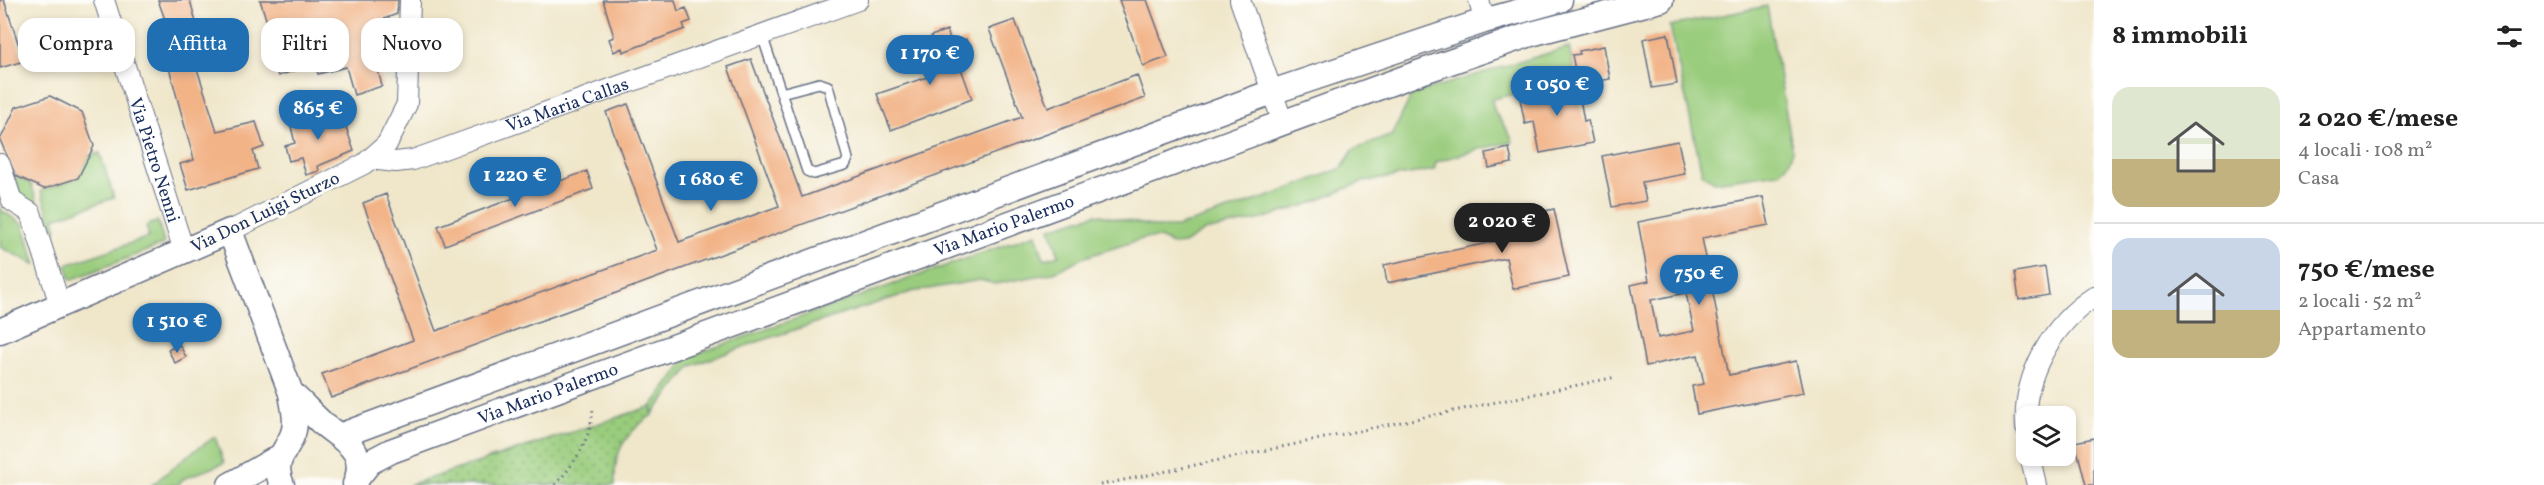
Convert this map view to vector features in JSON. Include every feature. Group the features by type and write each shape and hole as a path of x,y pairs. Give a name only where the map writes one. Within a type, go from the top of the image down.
{"street":[{"name":"Via Pietro Nenni","path":"104,0 184,251"},
{"name":"Via Don Luigi Sturzo","path":"0,331 230,231 355,169 370,159 387,144 407,104 410,0"},
{"name":"Via Maria Callas","path":"370,159 396,162 413,160 858,0"},
{"path":"1240,0 1283,123"},
{"name":"Via Mario Palermo","path":"284,450 297,435 309,429 336,433 1272,92 1481,11 1560,0"},
{"name":"Via Mario Palermo","path":"356,481 370,462 391,451 1531,34 1661,0"},
{"path":"0,164 12,201 31,213 60,305"},
{"path":"230,231 291,393 295,420 292,436 284,450 278,471 282,485"},
{"path":"2028,406 2031,386 2041,356 2058,330 2082,305 2094,297"},
{"path":"291,393 356,454 356,481"},
{"path":"230,485 284,450"},
{"path":"2032,466 2037,485"}],"lane":[{"path":"762,35 780,93 808,172 814,174 845,165 848,159 828,86 819,83 780,93"}],"path":[{"path":"1100,485 1616,377"},
{"path":"555,485 586,444 592,426 593,408"}],"green space":[{"path":"1767,6 1792,146 1790,158 1785,168 1778,173 1714,182 1702,173 1670,26"},
{"path":"1569,47 1576,81 1492,99 1497,116 1513,142 1436,162 1434,170 1362,182 1309,204 1262,219 1204,231 1184,244 1174,245 1159,238 1145,238 1082,258 1052,273 995,284 980,280 911,292 691,366 652,415 652,406 688,357 1036,234 1044,259 1059,255 1050,228 1096,214 1155,227 1177,227 1270,196 1342,168 1353,150 1392,135 1412,94"},
{"path":"100,153 114,198 54,218 57,230 54,231 41,191 78,178 89,156"},
{"path":"15,175 31,184 39,207 19,196"},
{"path":"0,206 2,211 23,224 36,265 0,247"},
{"path":"158,221 164,244 71,280 66,265 149,237 146,226"},
{"path":"652,406 652,415 635,429 623,444 616,462 615,485 409,485"},
{"path":"215,437 224,463 183,479 178,485 152,485 188,455"}],"building":[{"path":"0,0 4,0 18,43 18,63 0,68"},
{"path":"158,0 190,0 195,18 164,18"},
{"path":"260,0 398,0 397,14 387,18 361,18 361,72 378,72 382,86 354,95 347,72 349,18 266,18"},
{"path":"603,0 675,0 678,11 686,8 691,21 683,24 685,29 623,52 622,48 614,52 609,39 614,37"},
{"path":"1119,0 1147,0 1168,57 1143,66"},
{"path":"1015,20 1048,108 1137,75 1145,98 331,398 322,374 413,340 363,203 386,194 436,331 657,250 606,112 628,104 679,242 779,206 728,67 751,59 802,197 1022,117 989,29"},
{"path":"947,30 952,45 966,39 970,52 957,57 972,99 891,130 877,94 927,77 920,59 937,53 931,36"},
{"path":"1668,34 1677,84 1652,88 1643,39"},
{"path":"1604,46 1610,79 1578,85 1572,55 1580,54 1579,51"},
{"path":"170,72 198,72 217,131 256,122 264,147 253,151 258,169 188,190 180,164 194,160"},
{"path":"277,72 290,72 278,76"},
{"path":"1577,82 1584,121 1588,120 1593,143 1540,153 1534,122 1525,124 1519,94"},
{"path":"50,96 82,112 94,146 78,178 44,189 16,176 0,140 16,107"},
{"path":"307,112 311,124 341,112 354,151 318,166 319,171 306,175 301,158 289,161 285,146 295,143 289,118"},
{"path":"1678,141 1685,174 1642,182 1646,201 1612,207 1602,156"},
{"path":"1509,148 1512,163 1489,168 1486,153"},
{"path":"587,171 593,189 445,245 438,226"},
{"path":"1763,197 1769,225 1702,238 1729,375 1796,361 1803,393 1697,414 1692,386 1704,384 1698,355 1646,366 1631,285 1649,281 1638,222","holes":["1686,293 1694,331 1658,338 1651,300"]},
{"path":"1554,209 1569,277 1513,289 1506,258 1387,283 1384,265 1502,240 1498,222"},
{"path":"2045,267 2049,295 2019,300 2015,272"},
{"path":"179,344 186,357 175,363 168,350"},
{"path":"2094,438 2094,485 2086,485 2076,442"}]}
